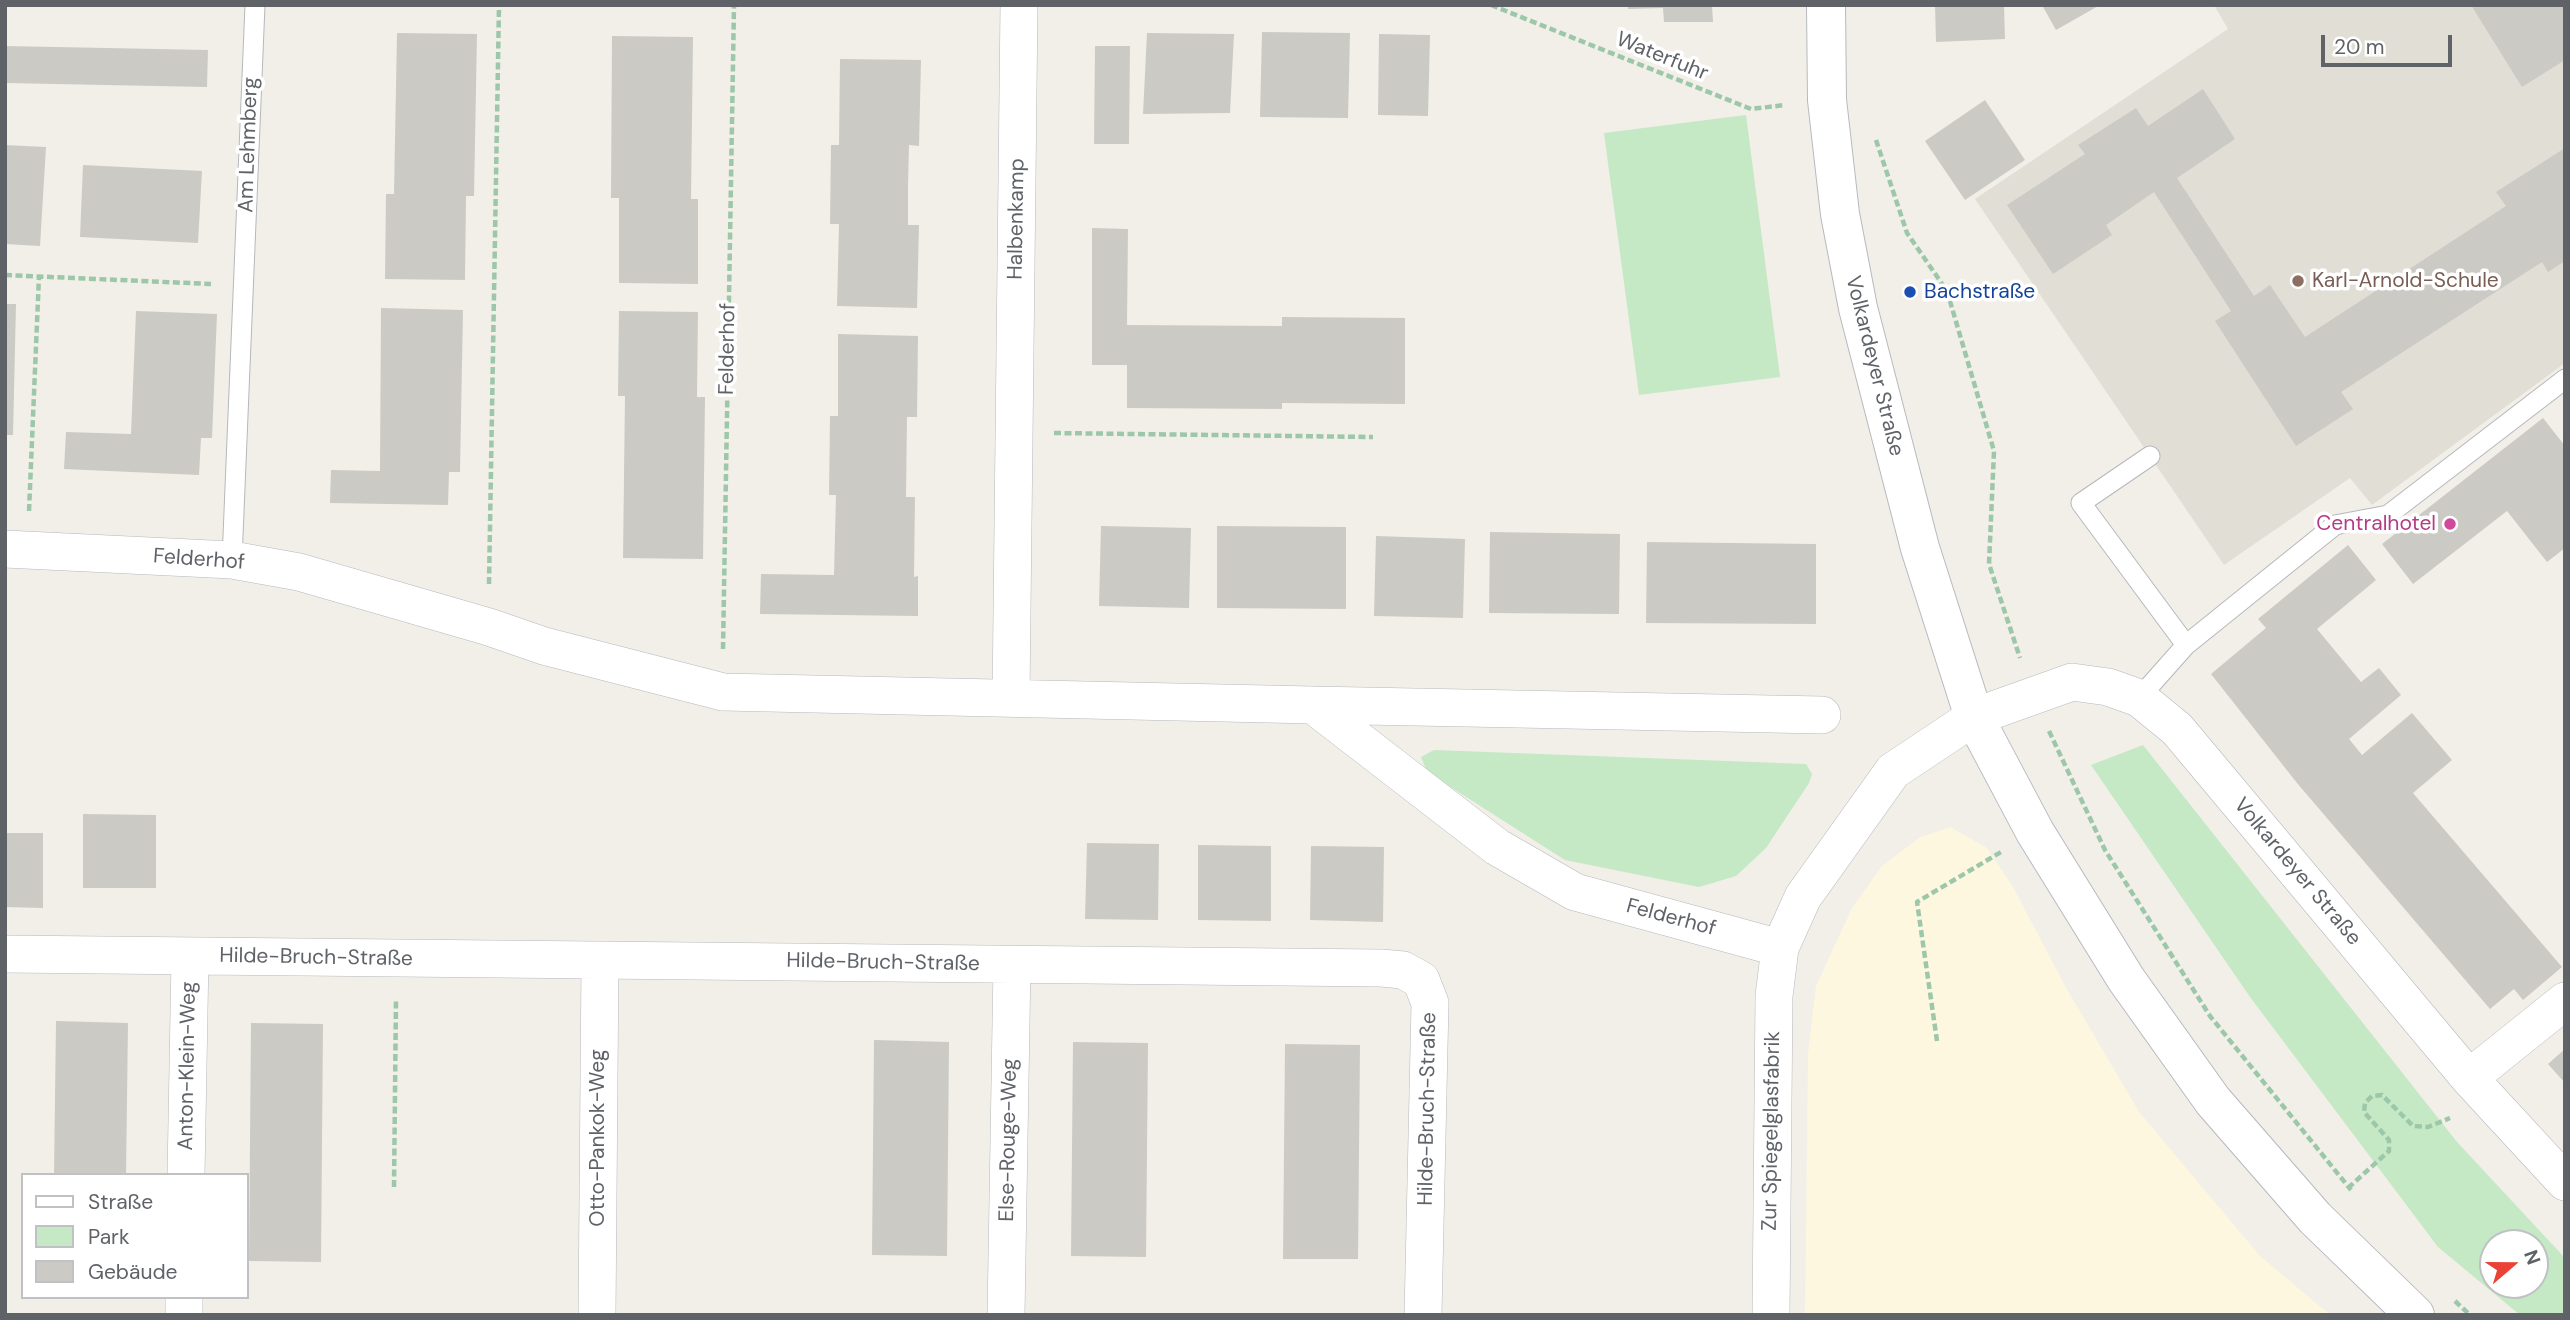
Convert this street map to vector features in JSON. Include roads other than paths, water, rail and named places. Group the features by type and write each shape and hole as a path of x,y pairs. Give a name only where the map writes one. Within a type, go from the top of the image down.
{"main road":[{"name":"Volkardeyer Straße","path":"1826,5 1827,100 1840,214 1858,308 1920,548 1974,717 2035,832 2126,979 2213,1101 2315,1218 2415,1315"}],"street":[{"name":"Halbenkamp","path":"1011,698 1019,5"},
{"name":"Felderhof","path":"16,549 232,560 299,572 489,627 544,646 723,692 1822,715"},
{"name":"Volkardeyer Straße","path":"1974,717 2072,682 2108,687 2140,698 2177,729 2481,1090 2565,1182"},
{"name":"Felderhof","path":"1313,705 1497,848 1574,892 1780,948"},
{"path":"1780,948 1804,897 1894,771 1974,717"},
{"name":"Zur Spiegelglasfabrik","path":"1770,1315 1774,996 1780,948"},
{"name":"Hilde-Bruch-Straße","path":"5,954 1403,970 1421,981 1430,1003 1423,1315"},
{"name":"Anton-Klein-Weg","path":"187,1173 190,957"},
{"name":"Otto-Pankok-Weg","path":"597,1315 600,961"},
{"name":"Else-Rouge-Weg","path":"1006,1315 1012,965"},
{"path":"2481,1090 2565,1001"}],"lane":[{"name":"Am Lehmberg","path":"232,560 255,5"},
{"path":"2140,698 2186,645 2335,525 2388,515 2565,379"},
{"path":"2150,456 2081,503 2186,645"}],"place":[{"name":"Karl-Arnold-Schule","path":"2298,281"},
{"name":"Bachstraße","path":"1910,292"},
{"name":"Centralhotel","path":"2450,524"}]}
